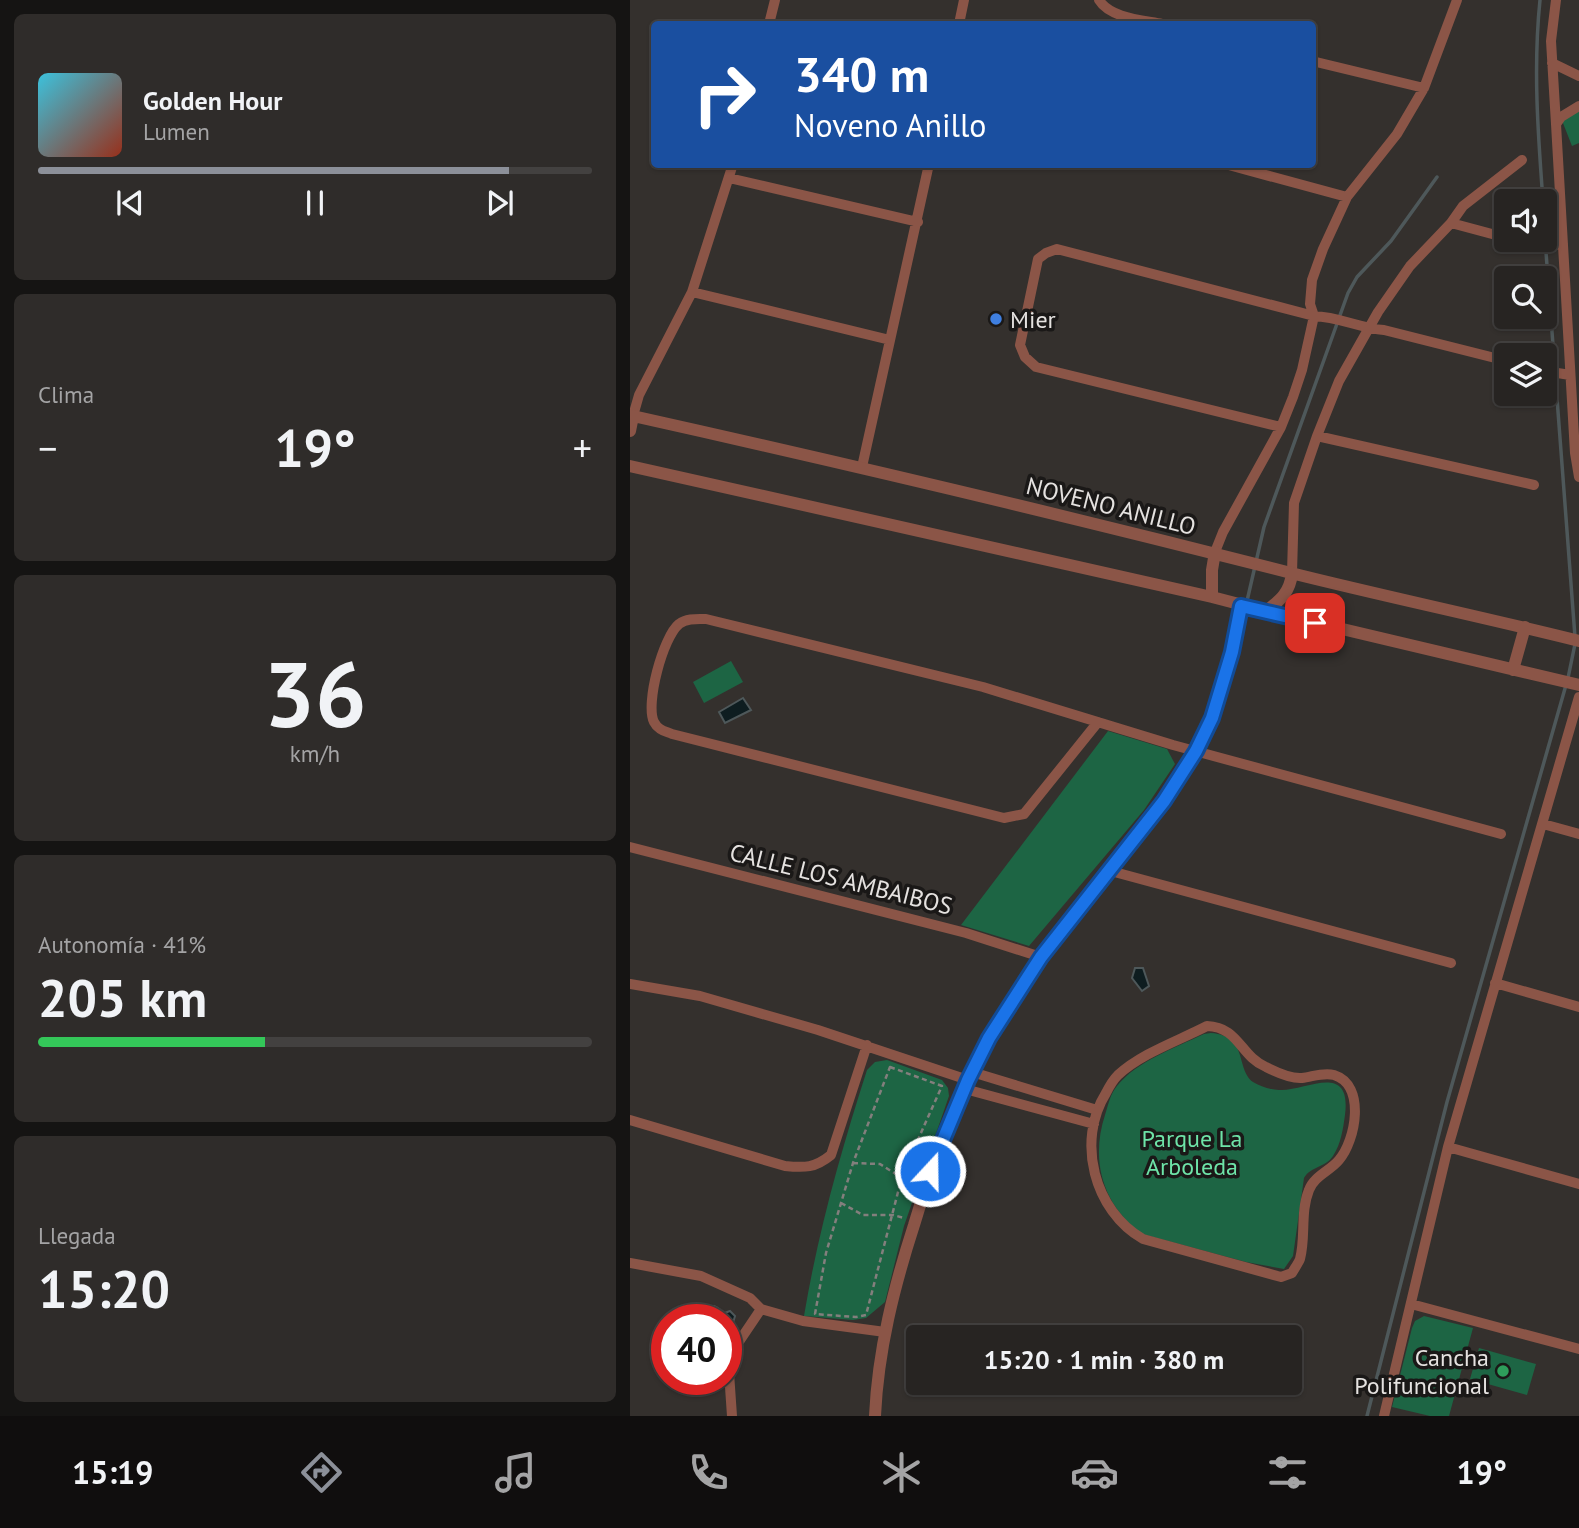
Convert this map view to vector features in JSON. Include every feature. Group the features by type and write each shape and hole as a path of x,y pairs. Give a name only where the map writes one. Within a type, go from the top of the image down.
{"street":[{"path":"769,21 775,0"},
{"path":"960,21 964,0"},
{"path":"1099,0 1112,12 1150,21"},
{"path":"1212,597 1215,552 1223,532 1281,427 1302,370 1314,316 1311,304 1312,280 1347,197 1397,134 1424,89 1457,0"},
{"path":"1556,0 1551,41 1552,63 1575,453 1579,477"},
{"path":"1316,62 1424,89"},
{"path":"1552,63 1579,76"},
{"path":"1556,124 1561,117 1579,106"},
{"path":"1266,611 1286,595 1291,584 1294,503 1339,381 1392,289 1410,266 1451,223 1463,206 1522,160"},
{"path":"630,432 631,415 639,395 692,292 732,168"},
{"path":"862,467 928,168"},
{"path":"1239,168 1347,197"},
{"path":"729,178 918,222"},
{"path":"1451,223 1494,234"},
{"path":"1557,244 1563,244"},
{"path":"1281,427 1036,367 1025,357 1020,345 1038,259 1057,249 1314,316 1329,316 1369,329 1384,330 1494,358"},
{"path":"692,292 890,340"},
{"path":"1557,373 1570,375"},
{"name":"NOVENO ANILLO","path":"631,415 862,467 1573,639"},
{"path":"1317,436 1534,485"},
{"path":"630,466 1212,597 1570,683"},
{"path":"875,1416 885,1332 899,1272 935,1156 968,1081 989,1038 1041,957 1164,801 1196,751 1212,718 1232,652 1241,606"},
{"path":"1098,722 1024,814 1004,818 672,734 654,724 651,712 663,653 678,625 691,619 706,619 984,687 1196,751 1501,834"},
{"path":"1513,670 1525,628"},
{"path":"1384,1416 1448,1147 1579,697"},
{"path":"1543,824 1579,834"},
{"name":"CALLE LOS AMBAIBOS","path":"630,847 966,933 1041,957"},
{"path":"1107,870 1451,963"},
{"path":"1495,983 1579,1007"},
{"path":"630,984 700,996 867,1045 1094,1124"},
{"path":"1207,1026 1220,1027 1231,1033 1262,1066 1299,1079 1319,1074 1333,1075 1345,1082 1353,1094 1356,1108 1353,1129 1339,1160 1325,1171 1308,1191 1300,1260 1292,1273 1281,1277 1153,1243 1132,1233 1118,1219 1097,1185 1092,1148 1097,1110 1116,1076 1141,1059 1207,1026"},
{"path":"630,1120 762,1159 807,1169 831,1155 867,1045"},
{"path":"968,1081 1097,1110"},
{"path":"1448,1147 1579,1184"},
{"path":"630,1263 701,1276 750,1298 761,1309 803,1321 885,1332"},
{"path":"1411,1304 1579,1349"},
{"path":"742,1336 761,1309"},
{"path":"730,1395 732,1416"}],"path":[{"path":"890,1067 942,1086 902,1178 866,1315 856,1317 816,1314 826,1253 853,1163 890,1067"},
{"path":"853,1163 880,1164 902,1178"},
{"path":"841,1203 863,1214 893,1215"}],"green space":[{"path":"1579,107 1579,143 1572,146 1561,118"},
{"path":"731,661 743,682 704,703 693,682"},
{"path":"1108,731 1167,749 1175,764 1144,810 1029,946 961,925"},
{"name":"Parque La Arboleda","path":"1211,1033 1231,1040 1253,1082 1279,1090 1334,1083 1341,1088 1345,1098 1345,1115 1336,1151 1330,1160 1310,1171 1304,1178 1293,1256 1284,1269 1246,1262 1142,1234 1118,1210 1103,1181 1099,1149 1101,1132 1115,1089 1125,1077 1146,1062"},
{"path":"887,1060 942,1080 948,1088 949,1096 904,1226 885,1302 866,1318 853,1320 804,1316 831,1192 867,1070 875,1062"},
{"path":"1424,1316 1473,1328 1449,1416 1430,1416 1392,1407 1412,1328 1415,1321"},
{"name":"Cancha Polifuncional","path":"1479,1348 1536,1364 1527,1395 1470,1379"}],"shaded area":[{"path":"743,698 751,710 725,723 719,712"},
{"path":"1135,968 1143,968 1149,986 1142,991 1132,978"}],"waterway":[{"path":"1540,0 1537,76 1542,189"},
{"path":"1247,601 1264,527 1348,293 1357,277 1391,241 1437,177"},
{"path":"1546,252 1575,637"},
{"path":"1568,678 1575,644"},
{"path":"1367,1416 1447,1102 1566,685"}],"place":[{"name":"Mier","path":"996,319"},
{"name":"Cancha Polifuncional","path":"1503,1371"}],"route":[{"path":"930,1171 968,1080 989,1038 1041,957 1164,801 1196,751 1212,718 1232,652 1241,606 1315,623"}]}
